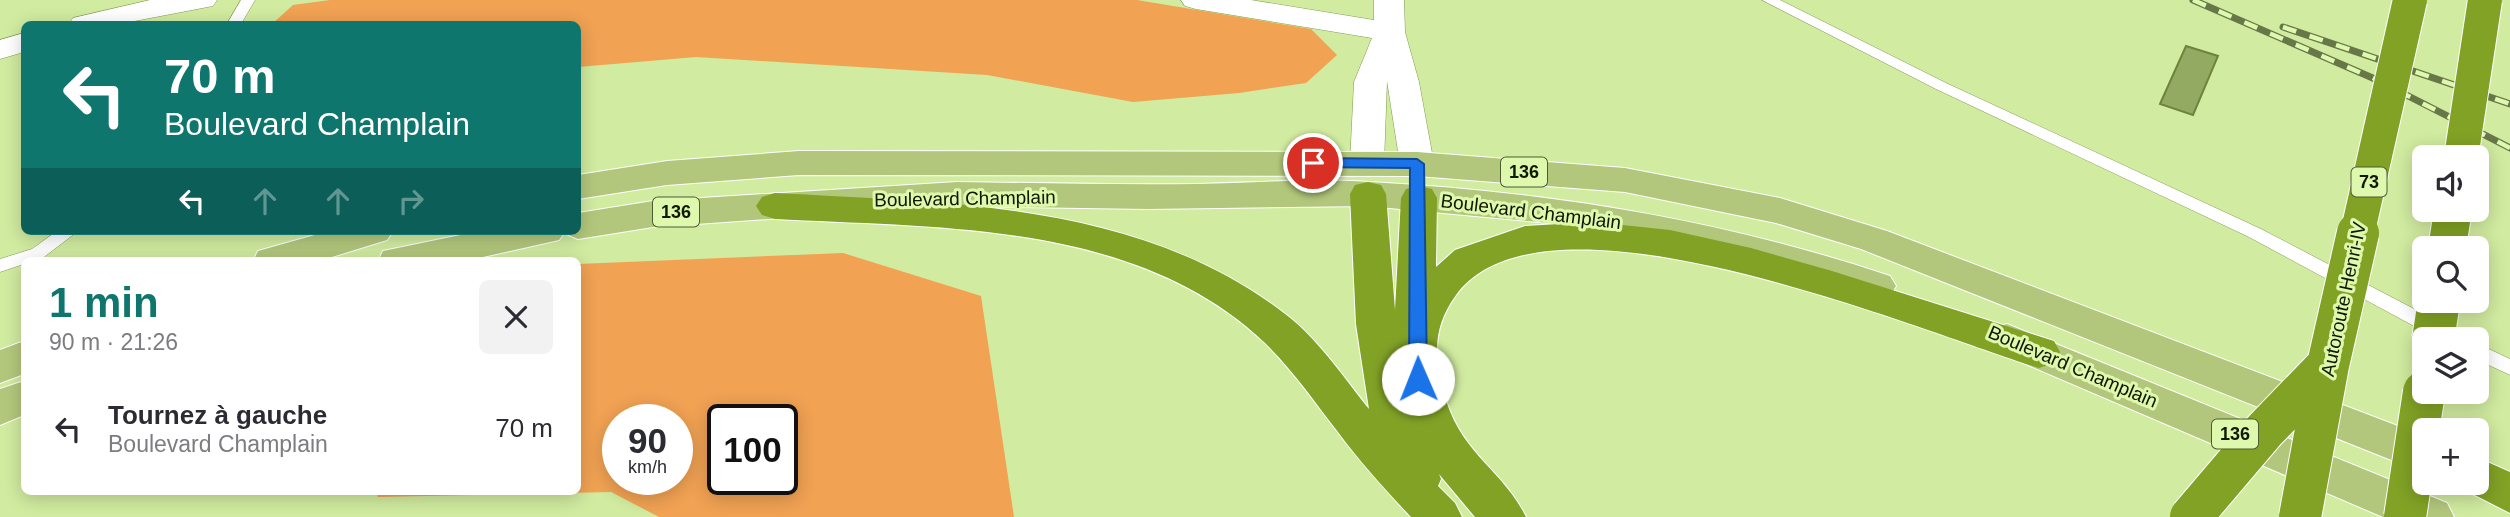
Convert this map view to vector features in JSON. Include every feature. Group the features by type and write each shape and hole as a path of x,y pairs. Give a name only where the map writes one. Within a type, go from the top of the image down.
{"highway":[{"name":"Autoroute Henri-IV","path":"2300,517 2328,365 2410,0"},
{"path":"2463,145 2485,0"},
{"path":"1368,179 1376,324 1390,409 1421,483 1441,517"},
{"path":"1418,181 1418,379 1429,415 1445,447 1503,517"},
{"path":"775,206 989,218 1134,250 1185,268 1220,286 1253,309 1308,359 1355,423 1441,517"},
{"path":"1417,332 1433,296 1468,261 1520,240 1576,236 1643,240 1745,260 1828,283 1978,336 2039,352"},
{"path":"2191,517 2264,430 2328,365"},
{"path":"2405,517 2422,404"},
{"path":"2489,482 2510,494"}],"main road":[{"name":"Boulevard Champlain","path":"581,187 667,173 799,163 1418,181 1625,180 1780,211 1874,240 2412,450"},
{"name":"Boulevard Champlain","path":"581,226 653,214 957,194 1148,197 1368,179"},
{"name":"Boulevard Champlain","path":"1418,181 1560,211 1711,238 1811,264 1892,292 2431,517"},
{"path":"286,257 360,235"},
{"path":"417,257 526,235"},
{"path":"0,368 21,358"},
{"path":"0,408 21,398"},
{"path":"2489,480 2510,489"}],"street":[{"path":"96,21 202,0"},
{"path":"1196,0 1390,32"},
{"path":"1389,0 1390,32 1403,82 1418,181"},
{"path":"1368,179 1370,82 1390,32"},
{"path":"0,50 21,43"}],"lane":[{"path":"236,21 248,0"},
{"path":"1769,0 1941,86 2255,233 2432,327"},
{"path":"27,257 38,253 63,235"},
{"path":"0,267 21,259"},
{"path":"2489,357 2510,368"}],"shaded area":[{"path":"330,0 1137,0 1311,29 1337,55 1306,83 1239,93 1133,102 987,75 696,57 581,67 581,21 275,21 293,5"},
{"path":"843,253 981,296 1014,517 659,517 617,495 693,495 693,404 602,404 602,492 581,493 581,264"},
{"path":"377,495 471,495 378,497"}],"building":[{"path":"2186,46 2218,56 2193,115 2160,104"}],"railway":[{"path":"2193,0 2375,79 2510,148"},
{"path":"2283,27 2510,104"}],"route":[{"path":"1313,163 1417,164 1418,379"}]}
